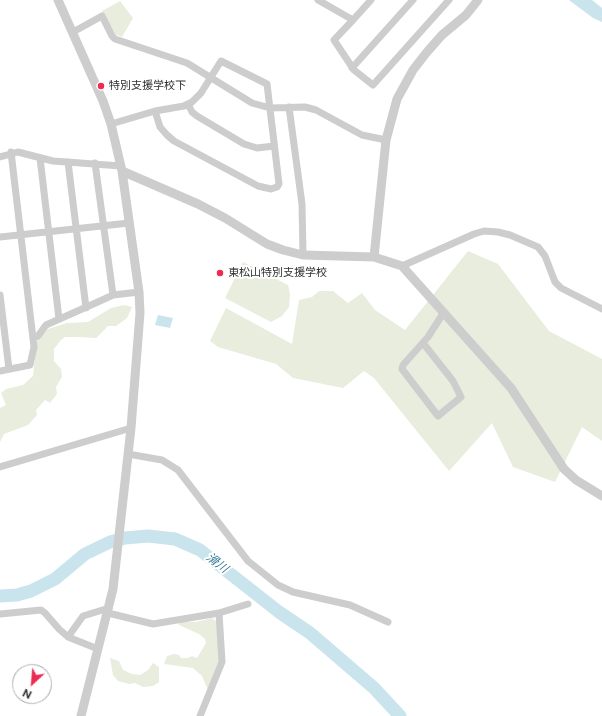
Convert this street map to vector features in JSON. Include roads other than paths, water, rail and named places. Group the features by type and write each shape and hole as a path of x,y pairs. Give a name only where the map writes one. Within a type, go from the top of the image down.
{"street":[{"path":"58,0 73,32 111,124 122,169 139,292 139,334 131,428 117,555 108,611 81,716"},
{"path":"318,0 353,20"},
{"path":"371,0 334,40 352,68 373,85 449,0"},
{"path":"352,68 413,0"},
{"path":"374,256 386,140 396,99 413,70 442,35 466,15 478,0"},
{"path":"73,32 100,16 115,39 178,59 252,103 270,108 305,107 316,110 362,135 386,140"},
{"path":"111,124 155,110 188,104 197,98 221,61 266,83 270,108 278,184 277,187 271,189 264,188 240,177 167,135 160,127 155,110"},
{"path":"188,104 192,112 197,116 244,144 257,148 274,146"},
{"path":"289,107 302,204 303,255"},
{"path":"0,371 30,365 34,347 11,152"},
{"path":"0,157 11,152 25,153 40,158 68,162 95,163 122,169 198,204 272,246 303,255 374,256 402,266 511,388 564,469 576,480 602,496"},
{"path":"40,158 59,319"},
{"path":"68,162 86,308"},
{"path":"95,163 113,295"},
{"path":"0,237 129,223"},
{"path":"402,266 474,234 484,231 498,232 517,237 538,247 545,256 555,282 561,288 602,310"},
{"path":"34,337 38,336 46,325 113,295 139,292"},
{"path":"0,295 9,369"},
{"path":"423,343 429,348 453,381 461,397 438,416 402,369 403,365 423,343 444,312"},
{"path":"0,467 131,428"},
{"path":"128,454 162,460 178,470 248,561 278,585 293,592 350,605 388,622"},
{"path":"68,637 83,616 90,612 108,611 153,624 219,613 248,604"},
{"path":"0,614 40,610 46,613 59,629 68,637 98,649"},
{"path":"200,716 222,662 219,613"}],"water":[{"path":"569,0 592,0 602,8 602,22 593,18"},
{"path":"158,315 173,318 170,328 155,325"}],"waterway":[{"name":"滑川","path":"0,596 17,595 31,591 55,579 85,554 110,542 125,538 148,536 175,539 200,550 279,612 310,633 374,688 400,716"}],"place":[{"name":"特別支援学校下","path":"101,86"},
{"name":"東松山特別支援学校","path":"220,273"}]}
